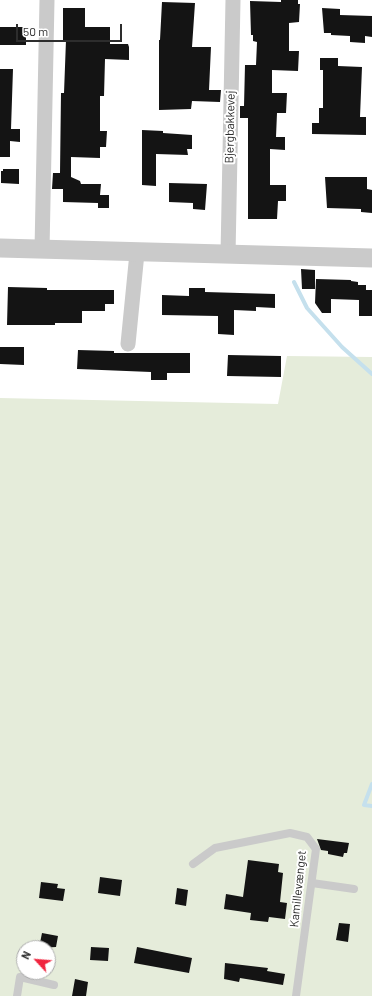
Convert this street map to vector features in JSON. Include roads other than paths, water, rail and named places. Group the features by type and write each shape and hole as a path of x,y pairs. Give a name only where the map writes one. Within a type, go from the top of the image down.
{"street":[{"path":"42,250 47,0"},
{"name":"Bjergbakkevej","path":"228,255 233,0"},
{"path":"0,248 372,258"},
{"path":"128,344 137,252"}],"lane":[{"name":"Kamillevænget","path":"193,864 215,848 290,833 308,837 316,849 296,996"},
{"path":"312,883 354,889"},
{"path":"17,996 20,977 54,986"}],"waterway":[{"path":"294,282 307,308 342,347 372,374"},
{"path":"372,784 364,805 372,806"}]}
